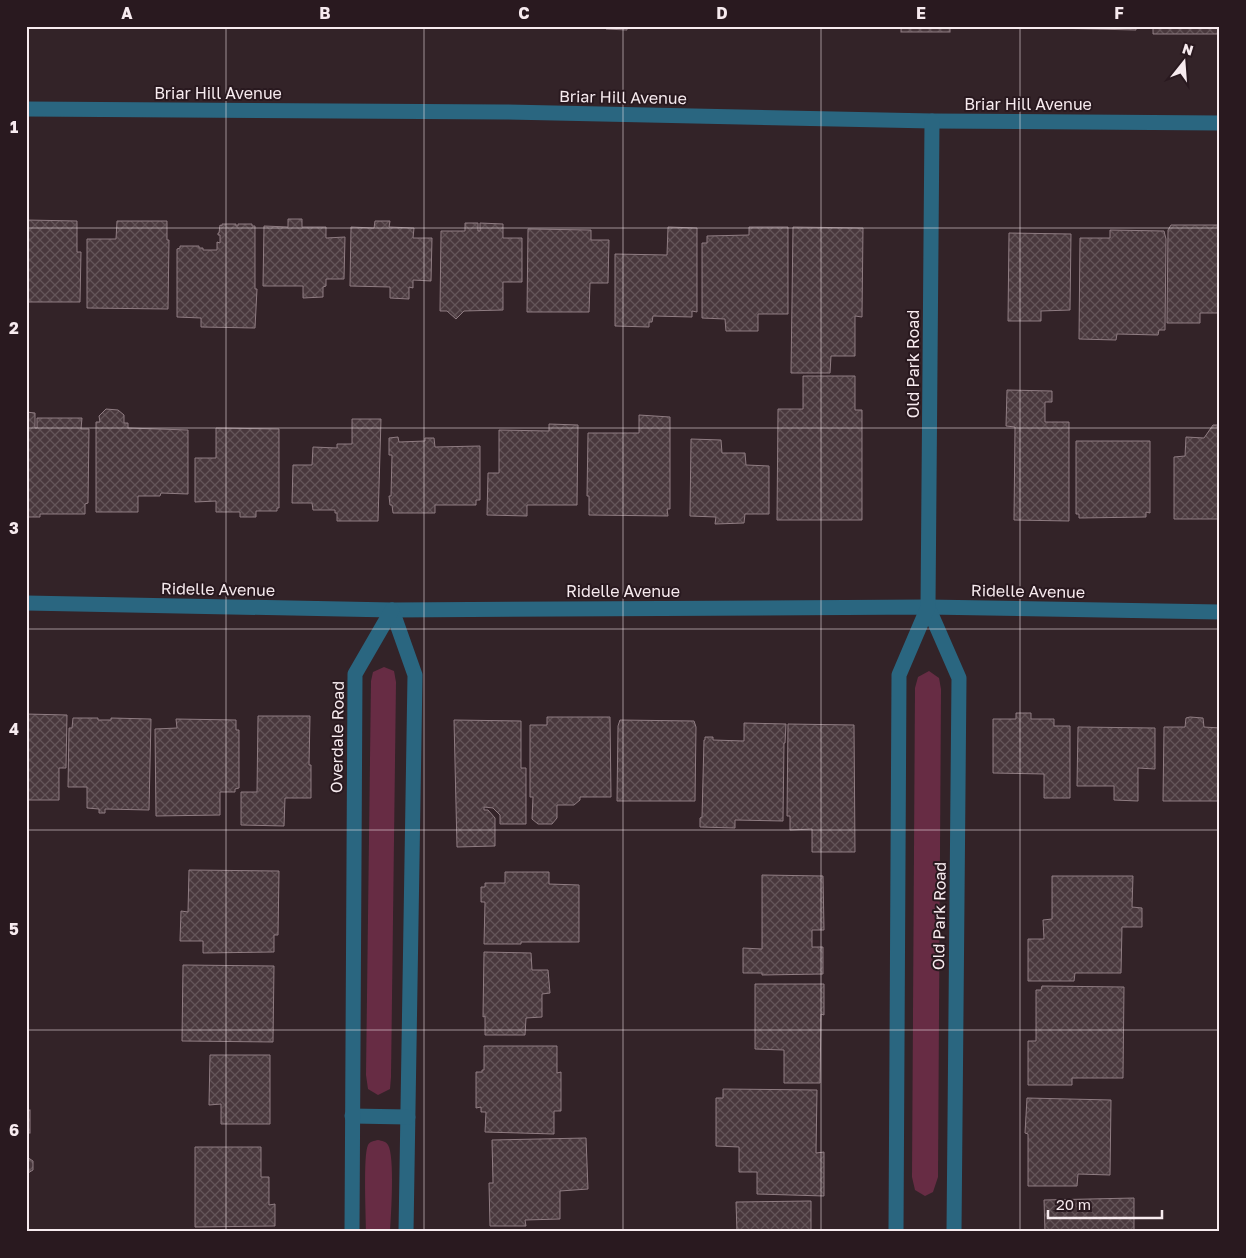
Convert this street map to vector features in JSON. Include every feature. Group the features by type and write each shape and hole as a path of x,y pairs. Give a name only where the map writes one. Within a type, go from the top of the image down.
{"street":[{"name":"Briar Hill Avenue","path":"26,109 505,112 932,121 1220,123"},
{"name":"Old Park Road","path":"896,1232 899,675 928,607 932,121"},
{"name":"Ridelle Avenue","path":"26,603 392,610 928,607 1220,612"},
{"name":"Old Park Road","path":"928,607 959,678 954,1232"},
{"name":"Overdale Road","path":"352,1232 355,674 392,610"},
{"path":"392,610 415,675 406,1232"},
{"path":"352,1116 408,1117"}],"shaded area":[{"path":"384,667 394,671 396,682 391,1077 390,1089 378,1095 368,1089 366,1075 371,681 373,672"},
{"path":"929,671 939,678 941,689 938,1177 933,1192 925,1196 915,1190 912,1177 915,688 918,677"},
{"path":"372,1141 384,1141 390,1151 392,1187 390,1232 366,1232 366,1151"}],"building":[{"path":"49,26 70,26 70,28 49,28"},
{"path":"606,26 627,26 627,30 606,29"},
{"path":"901,26 950,26 950,32 901,32"},
{"path":"1050,26 1136,26 1136,30 1050,28"},
{"path":"1151,26 1220,26 1220,28 1218,28 1218,34 1153,34"},
{"path":"288,219 302,219 302,227 326,227 326,238 345,237 344,279 326,279 326,286 323,287 323,297 303,298 303,286 263,286 264,226 288,227"},
{"path":"26,220 77,221 77,252 81,252 80,302 26,302"},
{"path":"117,221 167,221 167,240 169,240 168,309 87,308 87,239 116,239"},
{"path":"375,221 390,221 389,227 414,228 413,238 432,238 431,281 413,280 413,288 409,287 409,299 390,298 390,287 350,286 351,227 374,228"},
{"path":"465,223 478,223 478,231 480,231 480,223 503,224 503,238 522,238 522,282 503,282 503,310 464,311 456,319 447,311 440,311 441,231 465,231"},
{"path":"222,224 236,224 238,226 238,224 252,224 252,226 255,226 255,289 257,289 255,328 201,327 201,318 177,317 177,249 180,246 199,246 203,250 217,250 217,242 220,243 220,235 218,233"},
{"path":"1171,225 1220,225 1220,313 1200,313 1200,323 1167,323 1168,230"},
{"path":"668,227 697,228 697,312 692,311 692,317 653,316 652,322 649,322 649,327 615,326 615,254 667,255"},
{"path":"749,227 788,227 788,314 758,314 758,331 726,331 725,319 702,318 702,243 707,243 707,236 749,235"},
{"path":"793,227 863,228 862,317 855,316 855,356 831,356 830,373 791,373"},
{"path":"528,229 591,230 591,240 609,240 608,283 590,283 589,312 527,312"},
{"path":"1110,230 1164,231 1166,239 1165,330 1159,330 1158,335 1117,334 1116,340 1079,339 1080,238 1110,238"},
{"path":"1009,233 1071,234 1070,310 1041,311 1041,321 1008,321"},
{"path":"803,376 855,376 855,410 862,410 862,520 777,520 778,409 803,409"},
{"path":"1007,390 1052,391 1052,402 1045,402 1045,422 1069,422 1069,521 1014,520 1015,427 1006,426"},
{"path":"106,409 118,410 124,415 124,423 128,423 128,428 188,430 188,494 161,493 160,496 138,496 138,512 96,512 96,422 100,422 99,416"},
{"path":"26,412 35,413 35,428 37,428 37,418 82,418 81,429 89,429 88,503 85,504 85,514 40,514 40,517 26,517"},
{"path":"639,415 670,417 670,509 667,509 668,516 589,515 589,496 587,496 588,433 639,433"},
{"path":"352,419 381,419 378,521 337,521 335,510 313,510 312,503 292,503 293,465 312,465 313,447 337,448 337,444 352,444"},
{"path":"549,424 578,425 577,505 527,505 527,516 487,515 488,473 499,473 499,430 549,431"},
{"path":"1213,425 1220,425 1220,519 1174,519 1174,457 1185,456 1186,437 1204,438"},
{"path":"216,428 279,429 279,508 277,508 277,511 256,511 256,517 240,517 240,512 216,512 216,501 195,502 195,458 216,458"},
{"path":"398,437 399,442 425,441 425,438 434,438 435,447 480,446 480,500 476,500 476,505 435,505 435,513 393,513 389,496 391,496 392,455 389,455 389,438"},
{"path":"691,439 721,440 722,453 745,453 746,465 769,466 769,514 745,514 744,523 715,524 716,517 690,516"},
{"path":"1076,441 1150,441 1150,513 1146,512 1146,517 1079,518 1079,514 1076,514"},
{"path":"1016,713 1031,713 1031,719 1054,719 1054,726 1070,726 1070,798 1044,798 1044,774 993,773 993,719 1016,719"},
{"path":"26,714 67,715 66,768 59,768 59,800 26,800"},
{"path":"258,716 310,716 309,765 311,765 311,798 285,798 284,826 241,825 241,792 257,792"},
{"path":"547,717 610,717 611,797 580,797 580,800 574,805 557,805 557,818 552,824 538,824 532,819 533,797 530,797 530,725 547,725"},
{"path":"73,718 98,718 98,720 111,720 111,718 151,719 149,810 105,809 105,813 99,813 99,809 87,808 87,787 68,787 69,728 72,728"},
{"path":"1186,718 1203,718 1204,727 1220,728 1220,801 1163,801 1164,727 1185,727"},
{"path":"176,719 236,720 236,730 239,730 239,788 235,789 235,792 220,792 220,815 156,816 155,729 177,728"},
{"path":"454,720 521,721 521,768 526,768 526,824 500,824 500,815 493,808 484,807 484,810 488,810 495,818 495,846 457,847"},
{"path":"620,720 694,721 696,727 695,801 617,801 618,726"},
{"path":"744,723 786,724 783,821 735,820 735,828 700,827 705,737 713,737 713,740 744,741"},
{"path":"788,724 854,725 855,852 812,852 812,829 790,830 790,816 787,816"},
{"path":"1078,727 1155,728 1155,769 1138,768 1138,801 1114,800 1114,786 1077,786"},
{"path":"189,870 279,871 278,935 274,935 274,952 203,953 203,941 180,941 181,911 188,912"},
{"path":"505,872 549,872 549,884 579,885 579,942 484,944 485,902 481,902 481,887 485,887 485,883 505,883"},
{"path":"762,875 823,876 824,930 812,930 812,947 823,947 823,974 762,975 762,973 743,973 743,948 762,949"},
{"path":"1052,876 1133,876 1132,907 1142,908 1142,927 1122,927 1121,973 1075,973 1074,981 1028,981 1028,939 1044,939 1043,920 1052,919"},
{"path":"484,952 531,953 532,970 548,970 550,993 542,994 542,1017 526,1018 525,1035 485,1035 485,1016 483,1017"},
{"path":"26,963 28,963 28,995 26,995"},
{"path":"183,965 274,966 273,1042 182,1041"},
{"path":"755,984 824,984 824,1015 821,1014 820,1083 784,1083 784,1050 755,1049"},
{"path":"1042,986 1124,987 1123,1078 1072,1078 1072,1085 1028,1085 1028,1041 1036,1041 1036,990 1041,990"},
{"path":"484,1046 557,1046 557,1073 561,1072 561,1111 554,1111 554,1134 485,1132 486,1112 481,1112 481,1107 476,1108 476,1072 484,1070"},
{"path":"210,1055 270,1055 270,1124 221,1124 221,1104 209,1105"},
{"path":"723,1089 817,1090 816,1153 824,1152 824,1196 757,1194 757,1172 739,1172 739,1147 716,1146 716,1098 723,1098"},
{"path":"1027,1098 1111,1100 1110,1175 1078,1174 1077,1186 1028,1186 1028,1134 1025,1133"},
{"path":"26,1110 30,1110 30,1133 26,1133"},
{"path":"586,1138 588,1189 560,1191 560,1219 525,1220 526,1226 490,1226 489,1183 493,1183 492,1140"},
{"path":"195,1147 261,1147 261,1177 269,1177 269,1205 275,1204 275,1226 195,1227"},
{"path":"26,1152 28,1152 27,1157 33,1161 33,1170 28,1173 28,1177 26,1177"},
{"path":"1134,1198 1134,1232 1045,1232 1044,1200"},
{"path":"811,1201 811,1232 737,1232 736,1202"},
{"path":"560,1230 561,1232 494,1232"}]}
